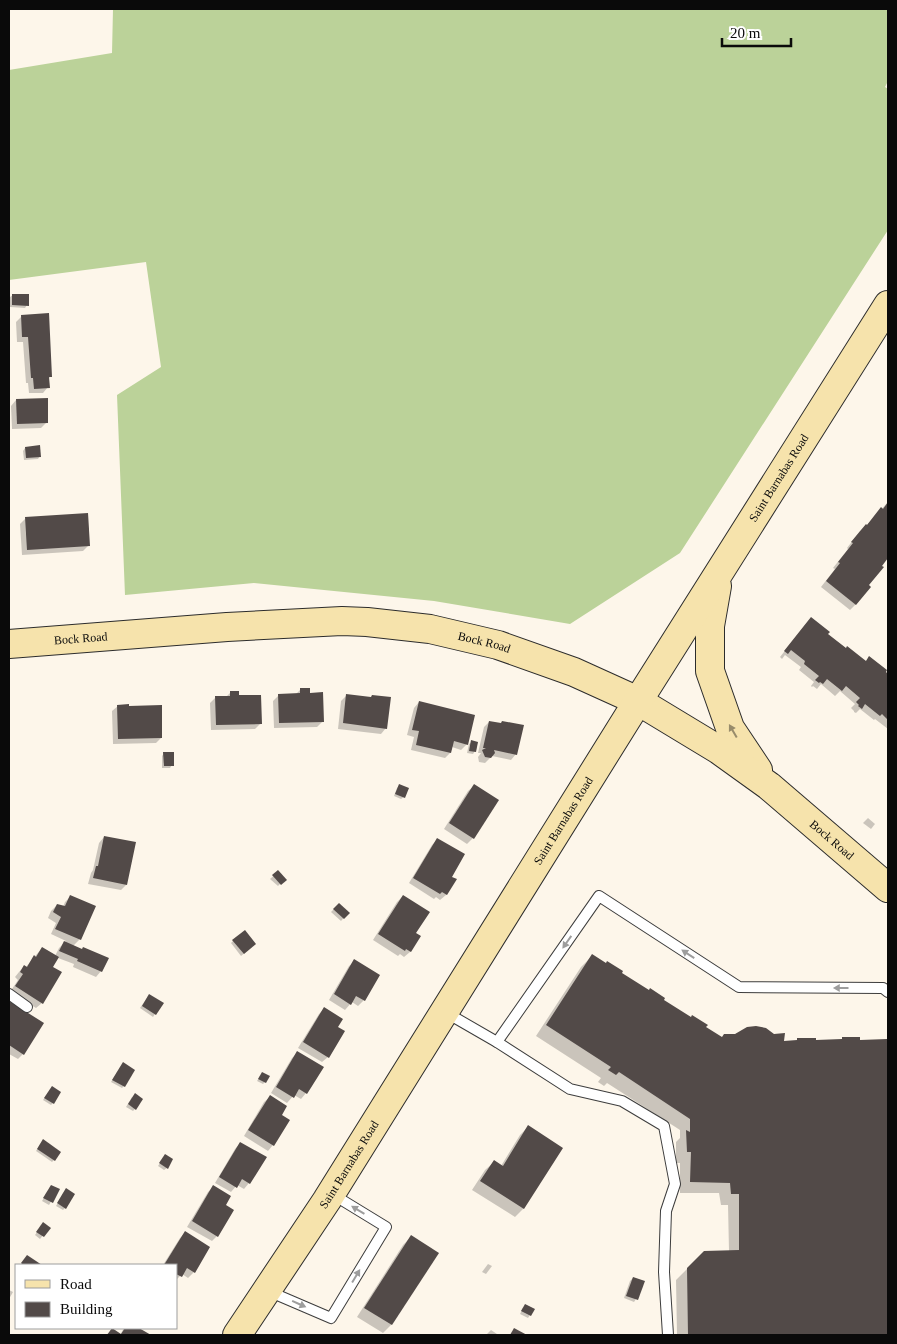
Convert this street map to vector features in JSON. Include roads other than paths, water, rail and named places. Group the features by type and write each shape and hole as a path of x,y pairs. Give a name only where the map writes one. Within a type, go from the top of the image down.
{"main road":[{"name":"Saint Barnabas Road","path":"237,1335 331,1194 638,701 888,305"},
{"path":"720,571 710,626 710,671 730,728 769,786"},
{"name":"Bock Road","path":"9,644 342,621 367,622 438,631 498,645 574,672 638,701 719,750 769,786 888,888"}],"lane":[{"path":"497,1042 599,896 739,987 883,988 888,992"},
{"path":"9,994 27,1007"},
{"path":"445,1012 497,1042 570,1089 622,1101 664,1126 675,1184 666,1211 664,1272 668,1335"},
{"path":"267,1290 331,1318 386,1227 331,1194"}]}
